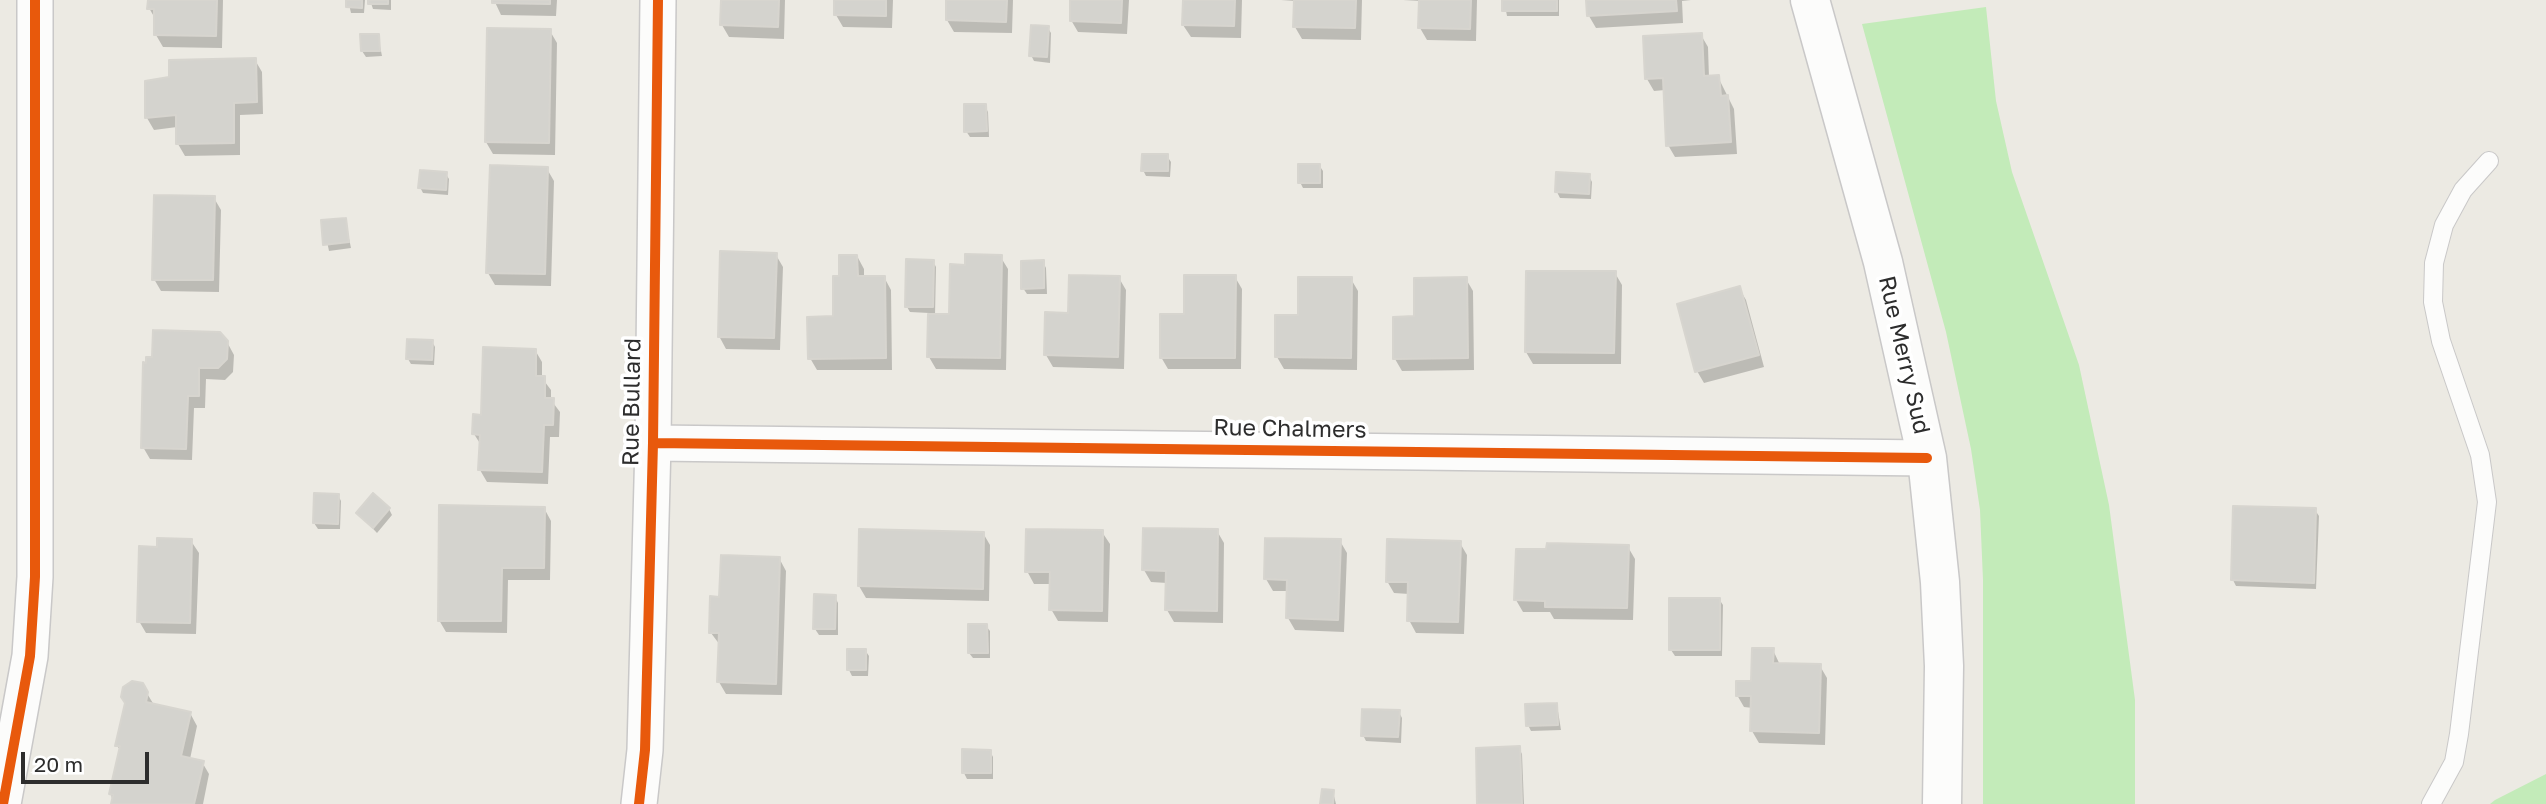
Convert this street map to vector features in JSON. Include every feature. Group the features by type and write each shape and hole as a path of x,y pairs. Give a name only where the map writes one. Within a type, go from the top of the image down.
{"main road":[{"name":"Rue Merry Sud","path":"1810,0 1883,262 1927,458 1940,582 1944,666 1942,804"}],"street":[{"path":"3,804 30,656 35,577 35,0"},
{"name":"Rue Bullard","path":"639,804 645,750 653,443 658,0"},
{"name":"Rue Chalmers","path":"653,443 1927,458"}],"lane":[{"path":"2431,804 2454,762 2487,502 2480,455 2441,341 2433,302 2434,263 2444,225 2456,202 2489,161"}],"green space":[{"path":"1986,7 1996,101 2012,172 2079,365 2109,505 2135,700 2135,804 1983,804 1983,580 1980,510 1971,449 1946,332 1862,24"},
{"path":"2546,774 2546,804 2490,804 2495,800"}],"building":[{"path":"148,0 217,0 216,36 154,35 154,9 147,9"},
{"path":"346,0 362,0 362,8 346,7"},
{"path":"368,0 388,0 388,4 368,4"},
{"path":"492,0 550,0 550,4 492,3"},
{"path":"721,0 779,0 778,27 720,25"},
{"path":"834,0 886,0 886,16 834,15"},
{"path":"946,0 1007,0 1006,22 946,20"},
{"path":"1070,0 1122,0 1121,23 1070,21"},
{"path":"1183,0 1235,0 1234,26 1182,25"},
{"path":"1294,0 1356,0 1355,28 1293,27"},
{"path":"1419,0 1471,0 1470,29 1418,28"},
{"path":"1502,0 1557,0 1557,11 1502,11"},
{"path":"1586,0 1676,0 1677,11 1587,16"},
{"path":"1031,25 1049,26 1047,57 1029,56"},
{"path":"487,28 551,29 549,143 485,142"},
{"path":"1702,33 1704,76 1719,75 1721,96 1728,95 1731,142 1666,146 1663,78 1645,79 1643,36"},
{"path":"360,34 379,34 380,51 361,51"},
{"path":"256,58 257,102 234,103 234,143 176,144 176,115 145,118 145,81 169,77 169,60"},
{"path":"964,104 986,104 987,131 964,132"},
{"path":"1142,154 1168,154 1168,171 1141,171"},
{"path":"1298,164 1320,164 1320,183 1298,183"},
{"path":"490,165 548,167 545,274 486,273"},
{"path":"420,170 447,172 446,190 418,188"},
{"path":"1556,172 1590,174 1589,194 1555,192"},
{"path":"154,195 215,196 213,280 152,280"},
{"path":"346,218 349,242 323,245 321,220"},
{"path":"720,251 777,253 774,338 718,337"},
{"path":"965,254 1002,255 1000,358 927,357 928,314 949,314 950,264 965,265"},
{"path":"839,255 857,255 858,276 885,276 886,358 808,359 807,317 833,316 833,276 839,276"},
{"path":"906,259 934,260 933,307 905,307"},
{"path":"1044,260 1044,288 1021,289 1021,261"},
{"path":"1526,271 1616,271 1614,353 1525,352"},
{"path":"1069,275 1120,276 1118,357 1044,355 1045,312 1068,313"},
{"path":"1184,275 1236,275 1235,358 1160,358 1160,314 1184,314"},
{"path":"1298,277 1352,277 1351,358 1275,357 1275,315 1298,315"},
{"path":"1467,277 1468,358 1393,359 1393,317 1414,316 1414,278"},
{"path":"1740,286 1759,355 1695,372 1677,304"},
{"path":"153,330 220,332 228,341 227,359 218,368 199,368 199,396 188,396 186,449 141,448 143,362 146,363 146,357 152,357"},
{"path":"407,339 433,340 432,360 406,359"},
{"path":"483,347 536,349 536,376 545,376 545,398 554,398 553,425 544,425 542,472 478,470 480,435 472,434 473,414 481,415"},
{"path":"314,493 339,494 338,524 313,523"},
{"path":"373,493 390,508 373,528 356,513"},
{"path":"439,505 545,507 544,568 502,568 501,621 438,621"},
{"path":"2233,506 2316,508 2314,583 2231,580"},
{"path":"1143,528 1218,529 1217,611 1165,610 1166,571 1142,570"},
{"path":"859,529 984,532 983,589 858,586"},
{"path":"1026,529 1103,530 1102,611 1049,610 1050,572 1025,572"},
{"path":"157,538 192,539 190,623 137,622 139,546 157,547"},
{"path":"1265,538 1341,539 1338,620 1286,618 1287,580 1264,579"},
{"path":"1387,539 1461,541 1458,622 1407,621 1408,582 1386,582"},
{"path":"1547,543 1629,545 1627,608 1545,607 1545,601 1514,600 1516,549 1546,549"},
{"path":"721,555 780,557 776,684 717,682 719,633 709,633 710,596 719,597"},
{"path":"814,594 836,595 835,629 813,629"},
{"path":"1669,598 1720,598 1720,650 1669,650"},
{"path":"968,624 987,624 988,653 968,653"},
{"path":"1752,648 1774,648 1773,663 1821,664 1819,733 1750,731 1751,696 1736,696 1736,681 1751,681"},
{"path":"847,649 866,649 866,670 847,670"},
{"path":"132,681 143,683 148,692 146,702 191,712 181,756 204,761 194,804 111,804 113,795 109,794 120,746 115,746 125,703 121,697 123,687"},
{"path":"1557,703 1558,725 1526,726 1525,704"},
{"path":"1362,709 1400,710 1398,737 1361,736"},
{"path":"1520,746 1522,804 1477,804 1476,748"},
{"path":"962,749 991,750 991,773 962,773"},
{"path":"1322,789 1334,790 1333,804 1320,804"}],"cycle path":[{"path":"3,804 30,656 35,577 35,0"},
{"path":"639,804 645,750 653,443 658,0"},
{"path":"653,443 1927,458"}]}
